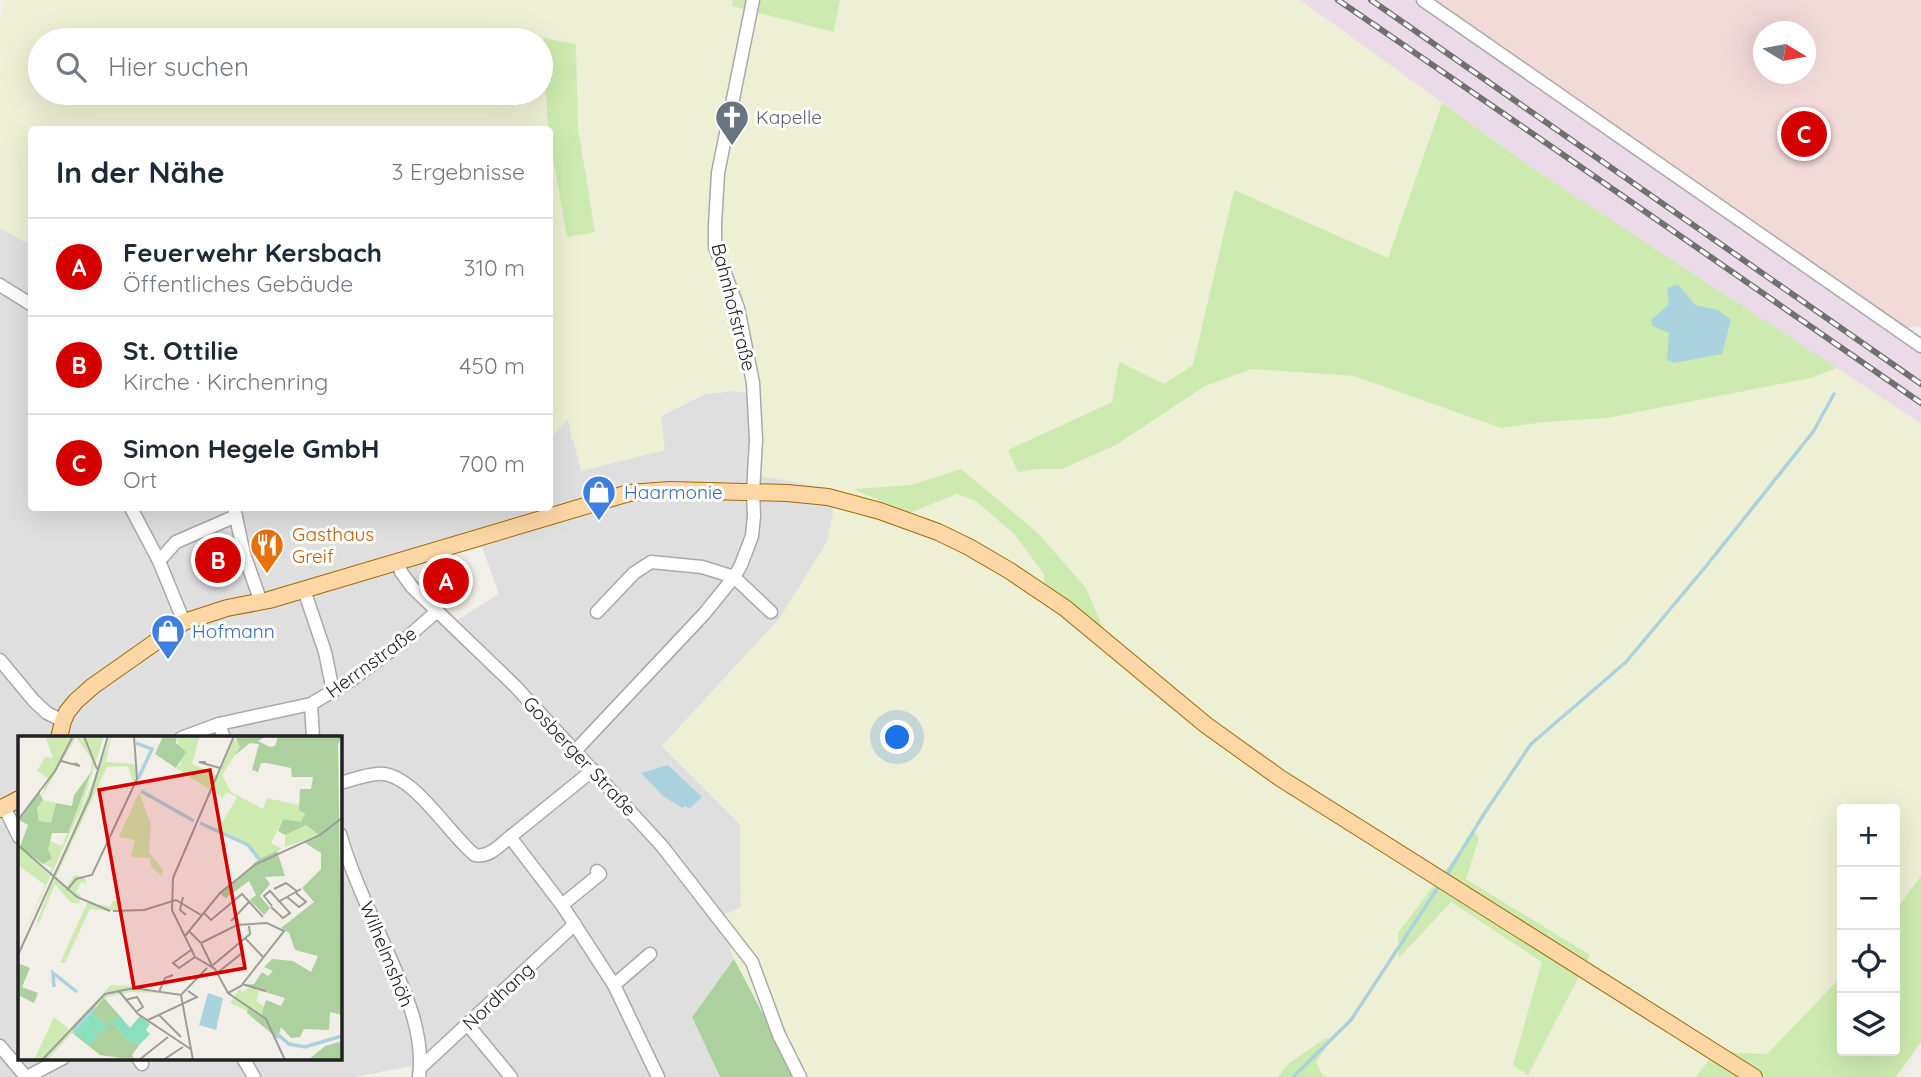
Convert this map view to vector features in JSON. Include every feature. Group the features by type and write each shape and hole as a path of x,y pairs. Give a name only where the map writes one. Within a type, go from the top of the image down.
{"main road":[{"path":"61,729 67,712 93,687 184,622 227,608 304,590 629,493 670,490 828,497 880,511 938,533 1010,571 1065,608 1206,725 1280,778 1754,1077"},
{"path":"2,808 18,800"}],"street":[{"name":"Bahnhofstraße","path":"576,750 704,614 734,578 752,536 754,516 747,492 756,440 753,383 738,308 715,247 715,225 718,173 753,0"},
{"path":"1423,0 1921,346"},
{"path":"0,285 28,302"},
{"path":"133,511 159,561 184,622"},
{"path":"159,561 176,542 235,512 244,554 261,602"},
{"name":"Gosberger Straße","path":"398,562 412,587 576,750 662,846 752,962 779,1035 800,1077"},
{"path":"597,612 634,573 651,562 702,567 734,578 771,612"},
{"path":"304,590 326,652 332,691"},
{"name":"Herrnstraße","path":"184,736 219,724 311,704 350,681 401,643 436,612"},
{"path":"0,660 61,729"},
{"path":"311,704 313,736"},
{"path":"219,724 224,736"},
{"path":"341,783 379,773 396,777 415,791 475,855 481,856 487,855 593,770"},
{"path":"2,808 18,836"},
{"path":"510,837 562,905 614,985 658,1077"},
{"name":"Wilhelmshöh","path":"341,838 345,854 405,995 418,1037 420,1072"},
{"path":"562,905 600,874 597,871"},
{"name":"Nordhang","path":"420,1072 575,924"},
{"path":"614,985 650,954"},
{"path":"468,1025 510,1077"},
{"path":"0,1046 26,1077 58,1060"},
{"path":"244,1060 254,1077"}],"shaded area":[{"path":"1300,0 1420,0 1894,330 1921,353 1921,424 1535,170"},
{"path":"1420,0 1921,0 1921,326 1894,330"},
{"path":"0,228 28,243 28,511 553,511 553,436 568,418 572,440 661,416 705,394 733,391 760,393 838,490 827,542 780,618 662,746 740,824 741,908 720,916 734,959 692,1017 720,1077 411,1077 412,1066 355,1077 0,1077","holes":["482,547 499,594 457,620 417,580 417,570 422,564"]}],"green space":[{"path":"4,0 733,0 732,6 834,31 840,0 1300,0 1442,103 1388,258 1234,190 1193,365 1164,384 1112,401 1008,450 1038,469 1062,469 1116,445 1205,386 1252,369 1354,376 1501,428 1607,418 1811,378 1837,368 1921,424 1921,876 1900,904 1900,804 1837,804 1837,981 1767,1054 1715,1052 1696,1077 1326,1077 1316,1062 1332,1041 1288,1064 1278,1077 796,1077 734,959 720,916 741,907 740,824 662,746 780,618 827,542 838,490 761,476 760,393 733,391 705,394 661,416 665,450 581,471 568,419 553,436 553,126 28,126 28,243 0,228 0,29","holes":["961,469 1038,533 1086,588 1044,574 1015,535 976,501 957,494 909,513 855,489 911,485","1479,838 1466,878 1590,955 1513,1065 1542,962 1451,902"]},
{"path":"733,0 840,0 834,32 732,6"},
{"path":"553,40 576,44 578,128 595,232 567,237 553,157 553,126 548,126 547,105 553,105"},
{"path":"1442,103 1535,170 1837,368 1811,378 1607,418 1501,428 1354,376 1252,369 1205,386 1116,445 1062,469 1018,472 1008,450 1112,402 1119,362 1164,384 1193,365 1234,190 1388,258"},
{"path":"961,469 1038,533 1086,588 1106,635 1044,585 1044,574 1015,535 976,501 957,494 909,513 853,489 911,485"},
{"path":"1474,832 1479,838 1466,879 1590,955 1528,1075 1513,1065 1542,962 1451,902 1399,958 1398,933"},
{"path":"1921,876 1921,1042 1896,1077 1696,1077 1715,1052 1767,1054 1837,981 1837,1056 1900,1056 1900,904"},
{"path":"734,959 796,1077 720,1077 692,1017"},
{"path":"1326,1038 1332,1040 1316,1062 1326,1077 1278,1077 1288,1064"}],"water":[{"path":"1678,284 1695,305 1718,310 1731,320 1722,354 1674,363 1667,360 1669,333 1652,326 1651,320 1669,304 1667,288"},
{"path":"668,765 702,797 689,809 686,806 682,808 663,796 641,773"}],"waterway":[{"path":"1448,873 1531,744 1626,662 1813,432 1834,394"},
{"path":"1293,1077 1351,1020 1437,889"}],"railway":[{"path":"1338,0 1921,403"},
{"path":"1371,0 1921,384"}],"place":[{"name":"Simon Hegele GmbH","path":"1804,134"},
{"name":"Kapelle","path":"732,147"},
{"name":"Haarmonie","path":"599,522"},
{"name":"St. Ottilie","path":"218,560"},
{"name":"Gasthaus Greif","path":"267,575"},
{"name":"Feuerwehr Kersbach","path":"446,581"},
{"name":"Hofmann","path":"168,661"}]}
